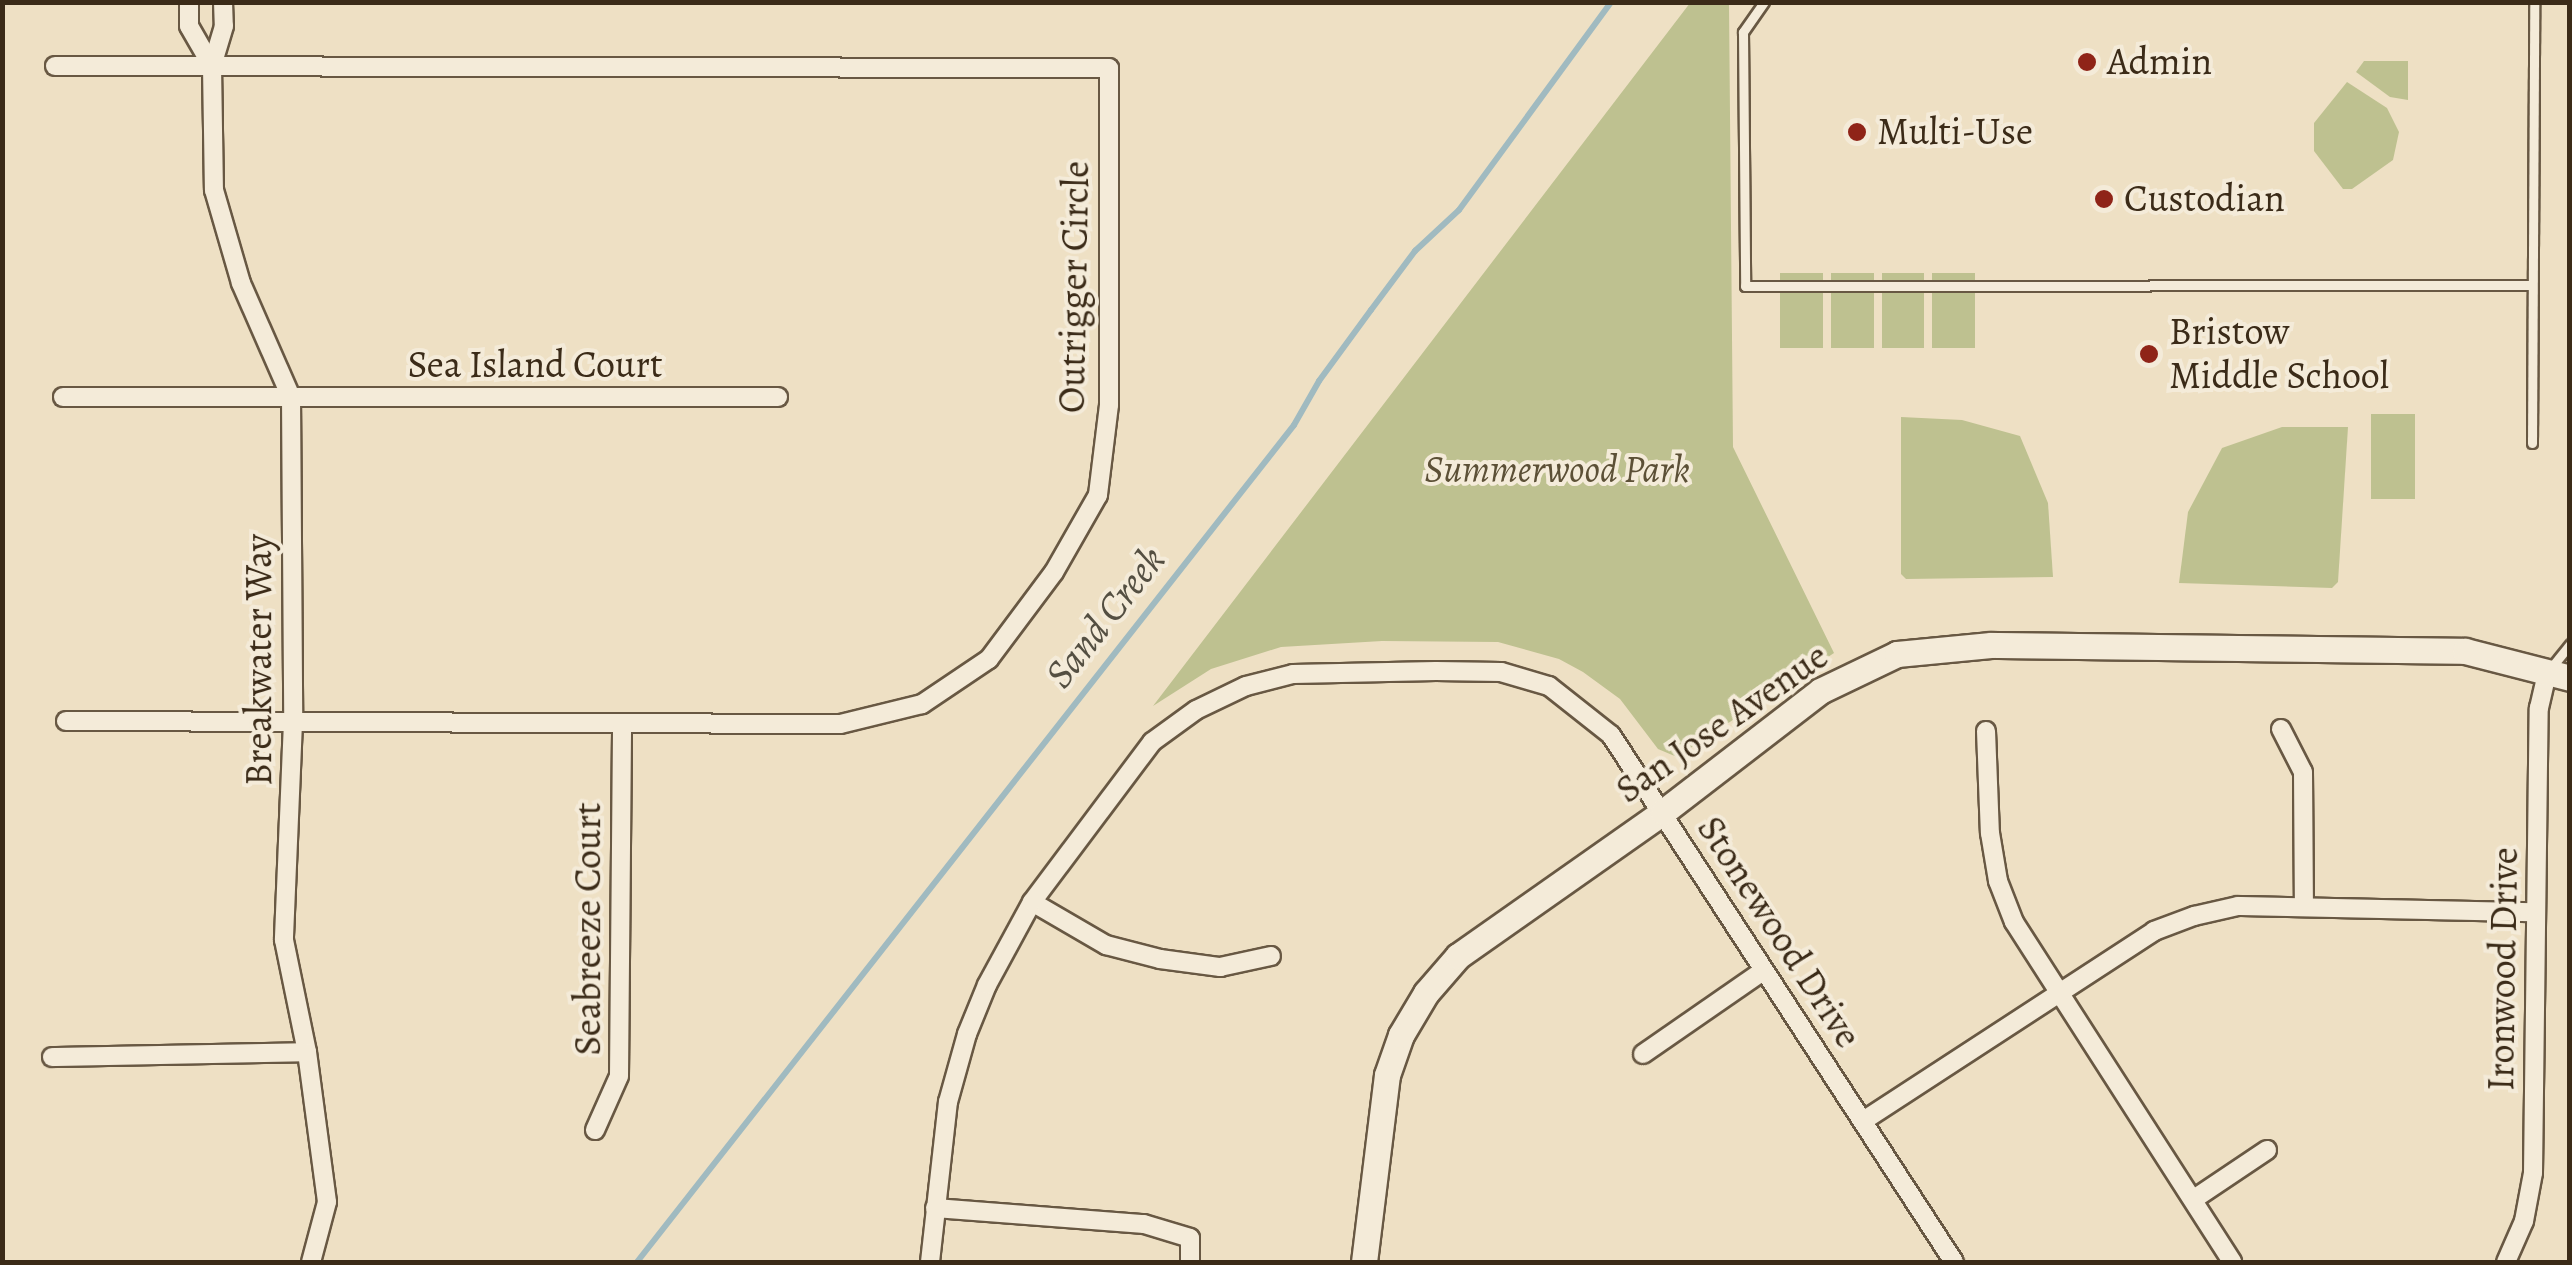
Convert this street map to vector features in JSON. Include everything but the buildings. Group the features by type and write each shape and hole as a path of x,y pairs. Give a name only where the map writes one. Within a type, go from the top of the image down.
{"street":[{"name":"Breakwater Way","path":"189,2 189,26 212,66"},
{"name":"Breakwater Way","path":"224,2 224,26 212,66 214,190 241,283 291,398 294,722 284,940 307,1052 327,1202 310,1262"},
{"path":"55,66 212,66"},
{"name":"Outrigger Circle","path":"66,721 840,724 922,704 989,659 1054,572 1098,494 1109,405 1109,68 212,66"},
{"name":"Sea Island Court","path":"62,398 778,398"},
{"name":"San Jose Avenue","path":"1364,1262 1387,1075 1401,1034 1426,993 1458,956 1484,935 1663,812 1820,691 1897,654 2011,645 2465,651 2558,676"},
{"name":"Stonewood Drive","path":"930,1262 948,1102 966,1034 987,985 1032,902 1152,742 1196,710 1246,686 1292,674 1501,672 1550,686 1612,735 1954,1262"},
{"name":"Ironwood Drive","path":"2506,1262 2524,1221 2533,1173 2538,708 2558,676"},
{"name":"Seabreeze Court","path":"595,1130 619,1076 622,724"},
{"path":"2281,729 2302,772 2304,906"},
{"path":"1986,732 1990,834 1998,880 2019,931 2232,1262"},
{"path":"1032,902 1106,945 1160,959 1220,967 1271,956"},
{"path":"1863,1121 2154,931 2194,916 2238,906 2536,912"},
{"path":"1644,1054 1763,971"},
{"path":"52,1057 307,1052"},
{"path":"2194,1199 2267,1150"},
{"path":"935,1208 1144,1224 1190,1238 1190,1262"}],"lane":[{"path":"1764,2 1743,32 1746,286 2532,285"},
{"path":"2532,444 2534,2"},
{"path":"2558,676 2570,644"}],"green space":[{"name":"Summerwood Park","path":"1690,3 1729,3 1733,447 1834,653 1677,757 1658,749 1620,699 1583,672 1559,659 1498,642 1382,641 1281,647 1211,669 1153,706"},
{"path":"2364,61 2408,61 2408,100 2390,97 2356,72"},
{"path":"2347,82 2387,108 2399,132 2393,160 2352,189 2343,189 2314,151 2314,123"},
{"path":"1780,273 1823,273 1823,348 1780,348"},
{"path":"1831,273 1874,273 1874,348 1831,348"},
{"path":"1882,273 1924,273 1924,348 1882,348"},
{"path":"1932,273 1975,273 1975,348 1932,348"},
{"path":"2371,414 2415,414 2415,499 2371,499"},
{"path":"1901,417 1962,420 2020,436 2048,503 2053,577 1906,579 1901,574"},
{"path":"2282,427 2348,427 2338,582 2332,588 2179,583 2188,512 2222,448"}],"waterway":[{"name":"Sand Creek","path":"637,1262 1294,425 1319,381 1415,251 1459,210 1611,2"}],"place":[{"name":"Admin","path":"2087,62"},
{"name":"Multi-Use","path":"1857,132"},
{"name":"Custodian","path":"2104,199"},
{"name":"Bristow Middle School","path":"2149,354"}]}
